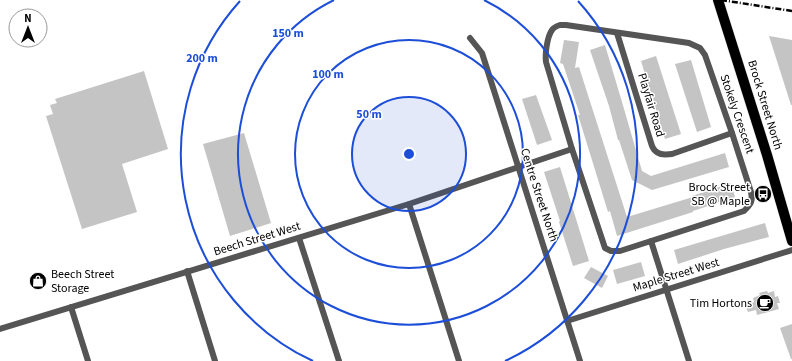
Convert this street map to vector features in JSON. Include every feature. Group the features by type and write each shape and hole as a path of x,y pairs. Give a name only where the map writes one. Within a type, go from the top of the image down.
{"main road":[{"name":"Brock Street North","path":"718,0 767,155 792,241"}],"street":[{"name":"Stokely Crescent","path":"560,25 617,33 689,43 700,48 705,55 751,192 752,199 750,205 744,211 620,251 611,251 605,248 572,149 546,62 545,52 551,31 560,25"},
{"name":"Playfair Road","path":"617,33 654,151 661,154 672,154 732,133"},
{"name":"Centre Street North","path":"470,38 482,53 580,361"},
{"name":"Beech Street West","path":"0,329 409,204 572,149"},
{"path":"409,204 459,361"},
{"path":"299,238 339,361"},
{"path":"651,241 689,361"},
{"name":"Maple Street West","path":"567,321 792,250"},
{"path":"187,271 215,361"},
{"path":"71,307 88,361"}],"building":[{"path":"769,36 792,40 792,105 791,105"},
{"path":"564,40 579,42 575,68 579,67 627,217 693,197 692,196 731,183 735,197 617,236 610,211 608,212 578,115 580,115 563,64 560,63"},
{"path":"605,45 642,171 651,176 725,153 729,167 652,190 632,180 590,50"},
{"path":"656,56 681,134 665,139 641,61"},
{"path":"691,60 711,127 697,132 675,64"},
{"path":"144,71 168,149 122,164 137,212 82,229 46,116 53,114 50,105 57,103 55,99"},
{"path":"536,95 552,140 537,145 522,99"},
{"path":"244,133 271,223 230,236 203,144"},
{"path":"560,167 589,261 573,266 544,172"},
{"path":"765,223 769,237 724,249 678,264 674,250"},
{"path":"641,262 645,276 617,284 613,270"},
{"path":"591,267 608,276 602,288 584,278"},
{"name":"Tim Hortons","path":"767,291 768,293 774,291 775,297 778,296 780,303 777,303 779,309 757,315 756,310 748,312 745,305 754,302 753,298 760,295 759,293"},
{"path":"792,324 792,359 791,359 780,328"}],"railway":[{"path":"721,0 792,11"}],"place":[{"name":"Brock Street SB @ Maple","path":"763,194"},
{"name":"Beech Street Storage","path":"38,281"},
{"name":"Tim Hortons","path":"765,303"}]}
